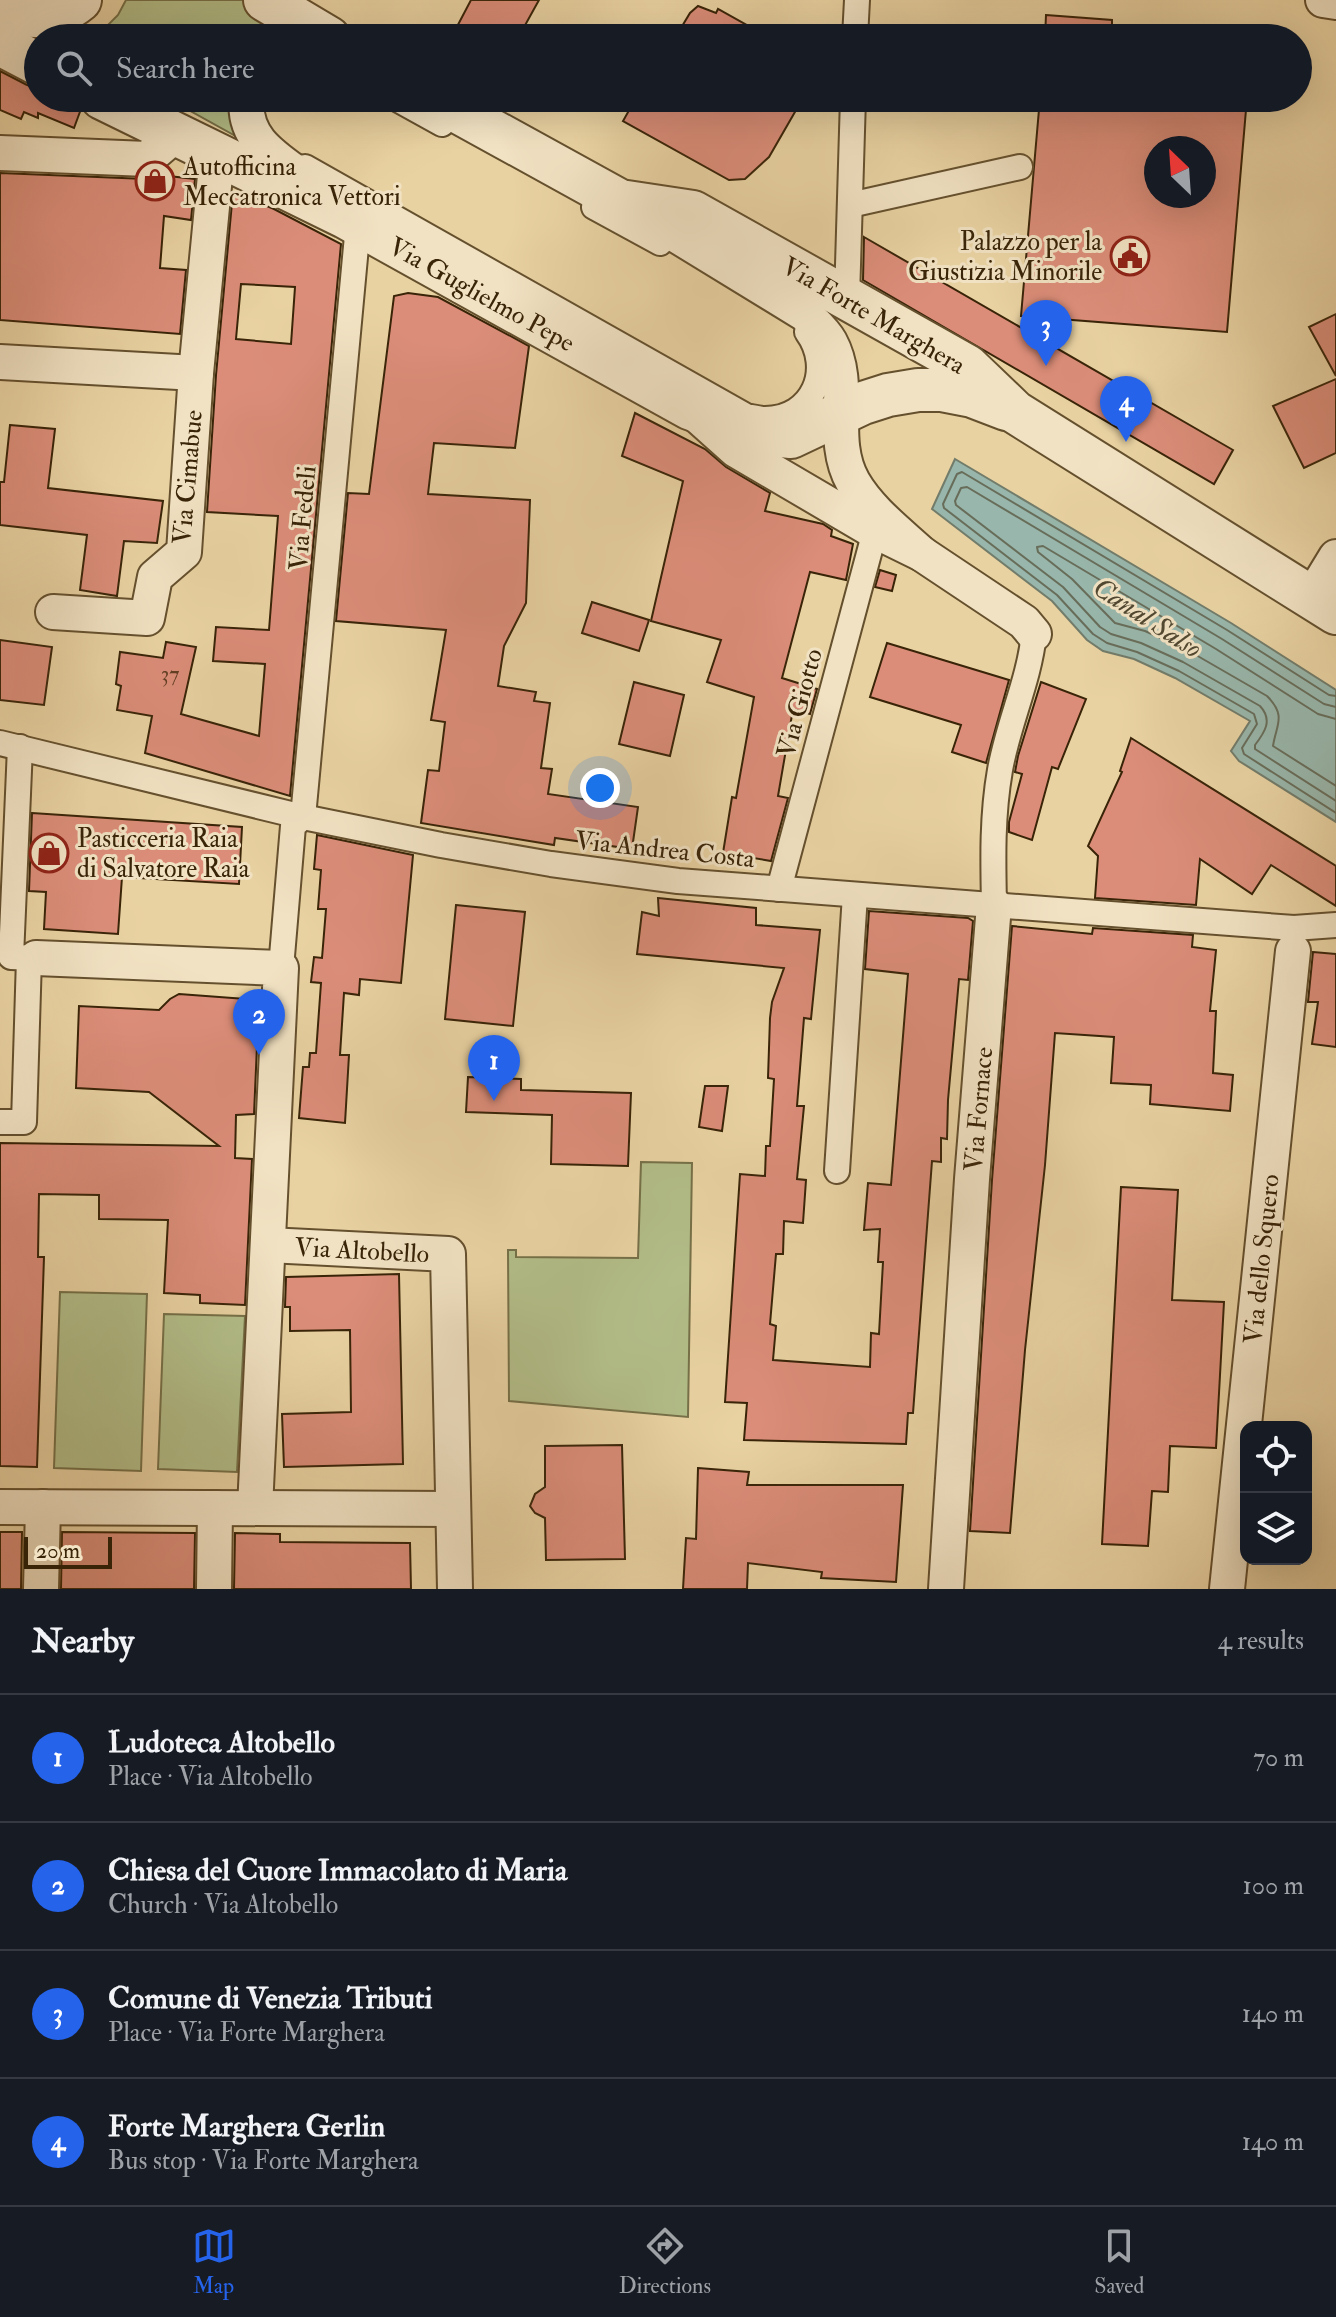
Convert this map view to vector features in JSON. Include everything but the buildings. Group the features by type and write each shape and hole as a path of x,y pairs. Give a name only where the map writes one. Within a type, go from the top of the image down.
{"street":[{"path":"0,9 37,17 55,15 70,9 80,0"},
{"path":"265,0 305,24"},
{"path":"856,24 857,0"},
{"path":"1323,0 1336,2"},
{"path":"0,44 24,57"},
{"name":"Via Guglielmo Pepe","path":"130,112 351,221 689,408 759,434 791,437 858,407 918,390 941,390 972,396 1015,412"},
{"path":"247,112 247,121 254,136 278,161 312,185 351,221"},
{"path":"266,112 271,138 286,156 746,416 766,419 784,415 807,400 816,388 820,359 803,327 712,272 421,112"},
{"name":"Via Forte Marghera","path":"458,112 620,201 805,314 821,331 835,355 842,390 858,407 843,457 872,517"},
{"path":"847,298 853,112"},
{"path":"0,153 147,159 175,135"},
{"name":"Via Cimabue","path":"53,612 147,618 155,577 184,552 196,373 217,155"},
{"path":"850,205 1020,167"},
{"name":"Via Forte Marghera","path":"620,201 693,212 967,366 1015,412 1324,605 1336,557"},
{"name":"Via Fedeli","path":"303,817 351,221"},
{"name":"Via Cimabue","path":"0,362 196,373"},
{"name":"Via Guglielmo Pepe","path":"689,408 736,450 872,517"},
{"path":"872,517 1024,622 1034,634"},
{"name":"Via Giotto","path":"779,889 872,517"},
{"name":"Via Fornace","path":"946,1589 972,1179 994,905 992,828 1000,767 1032,654 1034,634"},
{"path":"10,745 11,957 281,968"},
{"name":"Via Andrea Costa","path":"10,745 303,817 551,864 678,881 994,905 1293,940 1336,925"},
{"name":"Via Altobello","path":"303,817 293,826 281,968 268,1245 448,1254 455,1589"},
{"path":"837,1171 855,895"},
{"name":"Via dello Squero","path":"1227,1589 1293,940"},
{"path":"0,1122 24,1122 33,958"},
{"path":"255,1508 268,1245"},
{"path":"0,1507 452,1509"},
{"path":"41,1589 43,1507"},
{"path":"214,1589 215,1508"}],"green space":[{"path":"126,0 244,0 288,24 109,24"},
{"path":"192,112 234,112 241,139"},
{"path":"641,1162 692,1163 688,1417 509,1401 508,1250 516,1250 516,1257 638,1258"},
{"path":"60,1292 147,1294 141,1471 54,1468"},
{"path":"164,1314 245,1316 237,1472 158,1469"}],"water":[{"name":"Canal Salso","path":"955,459 1231,623 1336,690 1336,822 1239,761 1231,751 1250,721 1175,678 1134,659 1103,651 1087,640 1052,601 932,509"}],"place":[{"name":"Autofficina Meccatronica Vettori","path":"155,181"},
{"name":"Palazzo per la Giustizia Minorile","path":"1130,256"},
{"name":"Comune di Venezia Tributi","path":"1046,366"},
{"name":"Forte Marghera Gerlin","path":"1126,442"},
{"name":"Pasticceria Raia di Salvatore Raia","path":"49,853"},
{"name":"Chiesa del Cuore Immacolato di Maria","path":"259,1055"},
{"name":"Ludoteca Altobello","path":"494,1101"}]}
